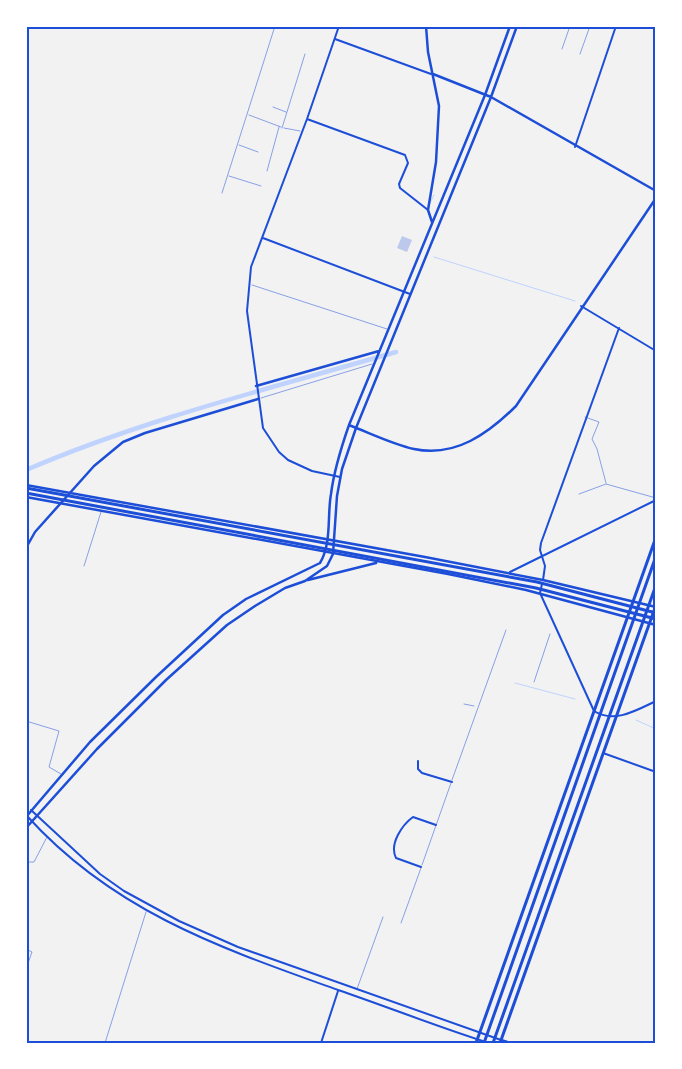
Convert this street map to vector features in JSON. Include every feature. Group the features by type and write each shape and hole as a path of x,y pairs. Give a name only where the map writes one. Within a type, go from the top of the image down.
{"main road":[{"path":"26,486 537,582 656,613"},
{"path":"26,495 536,588 656,619"},
{"path":"476,1041 656,537"},
{"path":"484,1042 656,556"},
{"path":"493,1043 656,585"},
{"path":"501,1041 656,606"}],"street":[{"path":"339,26 307,119 251,267 247,312 263,428 279,452 299,466 341,477"},
{"path":"426,26 428,52 439,106 436,162 428,210 432,224"},
{"path":"489,1043 476,1041 235,953 146,912 96,879 27,816 90,742 223,615 291,576 311,569 320,563 326,552 334,476 349,425 485,95 510,26"},
{"path":"304,581 327,566 333,554 337,496 356,428 491,97 517,26"},
{"path":"575,147 616,26"},
{"path":"335,39 491,97 575,147 656,191"},
{"path":"307,119 405,155 408,163 399,184 400,188 428,210"},
{"path":"349,425 403,446 424,451 453,448 474,440 500,422 516,406 581,306 656,198"},
{"path":"432,224 438,226"},
{"path":"263,238 410,294"},
{"path":"581,306 656,351"},
{"path":"619,328 541,543 540,550 544,557 545,566 540,593 594,711 609,717 617,716 656,701"},
{"path":"256,386 379,351"},
{"path":"26,548 35,532 94,466 130,438 258,399"},
{"path":"26,486 509,573 656,606"},
{"path":"26,495 378,563 448,574 540,593 656,625"},
{"path":"509,573 656,499"},
{"path":"26,828 97,749 166,680 227,624 285,588 304,581 378,563"},
{"path":"603,753 656,772"},
{"path":"418,761 418,769 422,773 452,782"},
{"path":"31,810 100,874 134,896 179,921 238,947 486,1036 511,1043"},
{"path":"421,867 396,858 394,853 397,838 404,823 413,817 436,826"},
{"path":"131,902 134,896"},
{"path":"235,953 238,947"},
{"path":"320,1043 338,990"},
{"path":"395,1010 397,1004"}],"lane":[{"path":"222,193 275,26"},
{"path":"562,49 570,26"},
{"path":"580,54 590,26"},
{"path":"282,128 304,54"},
{"path":"273,107 287,112"},
{"path":"247,114 282,128 302,131"},
{"path":"266,171 279,127"},
{"path":"238,145 258,152"},
{"path":"228,175 261,186"},
{"path":"248,284 388,330"},
{"path":"258,399 374,364"},
{"path":"586,417 598,422 592,439 597,449 606,484"},
{"path":"579,494 606,484 656,499"},
{"path":"84,566 101,511"},
{"path":"401,923 506,630"},
{"path":"534,682 550,634"},
{"path":"26,721 59,731 49,768 62,775"},
{"path":"26,862 34,862 48,836"},
{"path":"105,1043 146,912"},
{"path":"357,989 383,917"}],"path":[{"path":"464,704 479,708"},
{"path":"26,949 32,952 26,969"}],"building":[{"path":"402,236 412,240 407,252 397,248"}],"waterway":[{"path":"430,203 434,195"},
{"path":"434,257 575,301"},
{"path":"26,470 117,435 163,420 396,352"},
{"path":"515,683 575,699"},
{"path":"636,720 656,729"}]}
